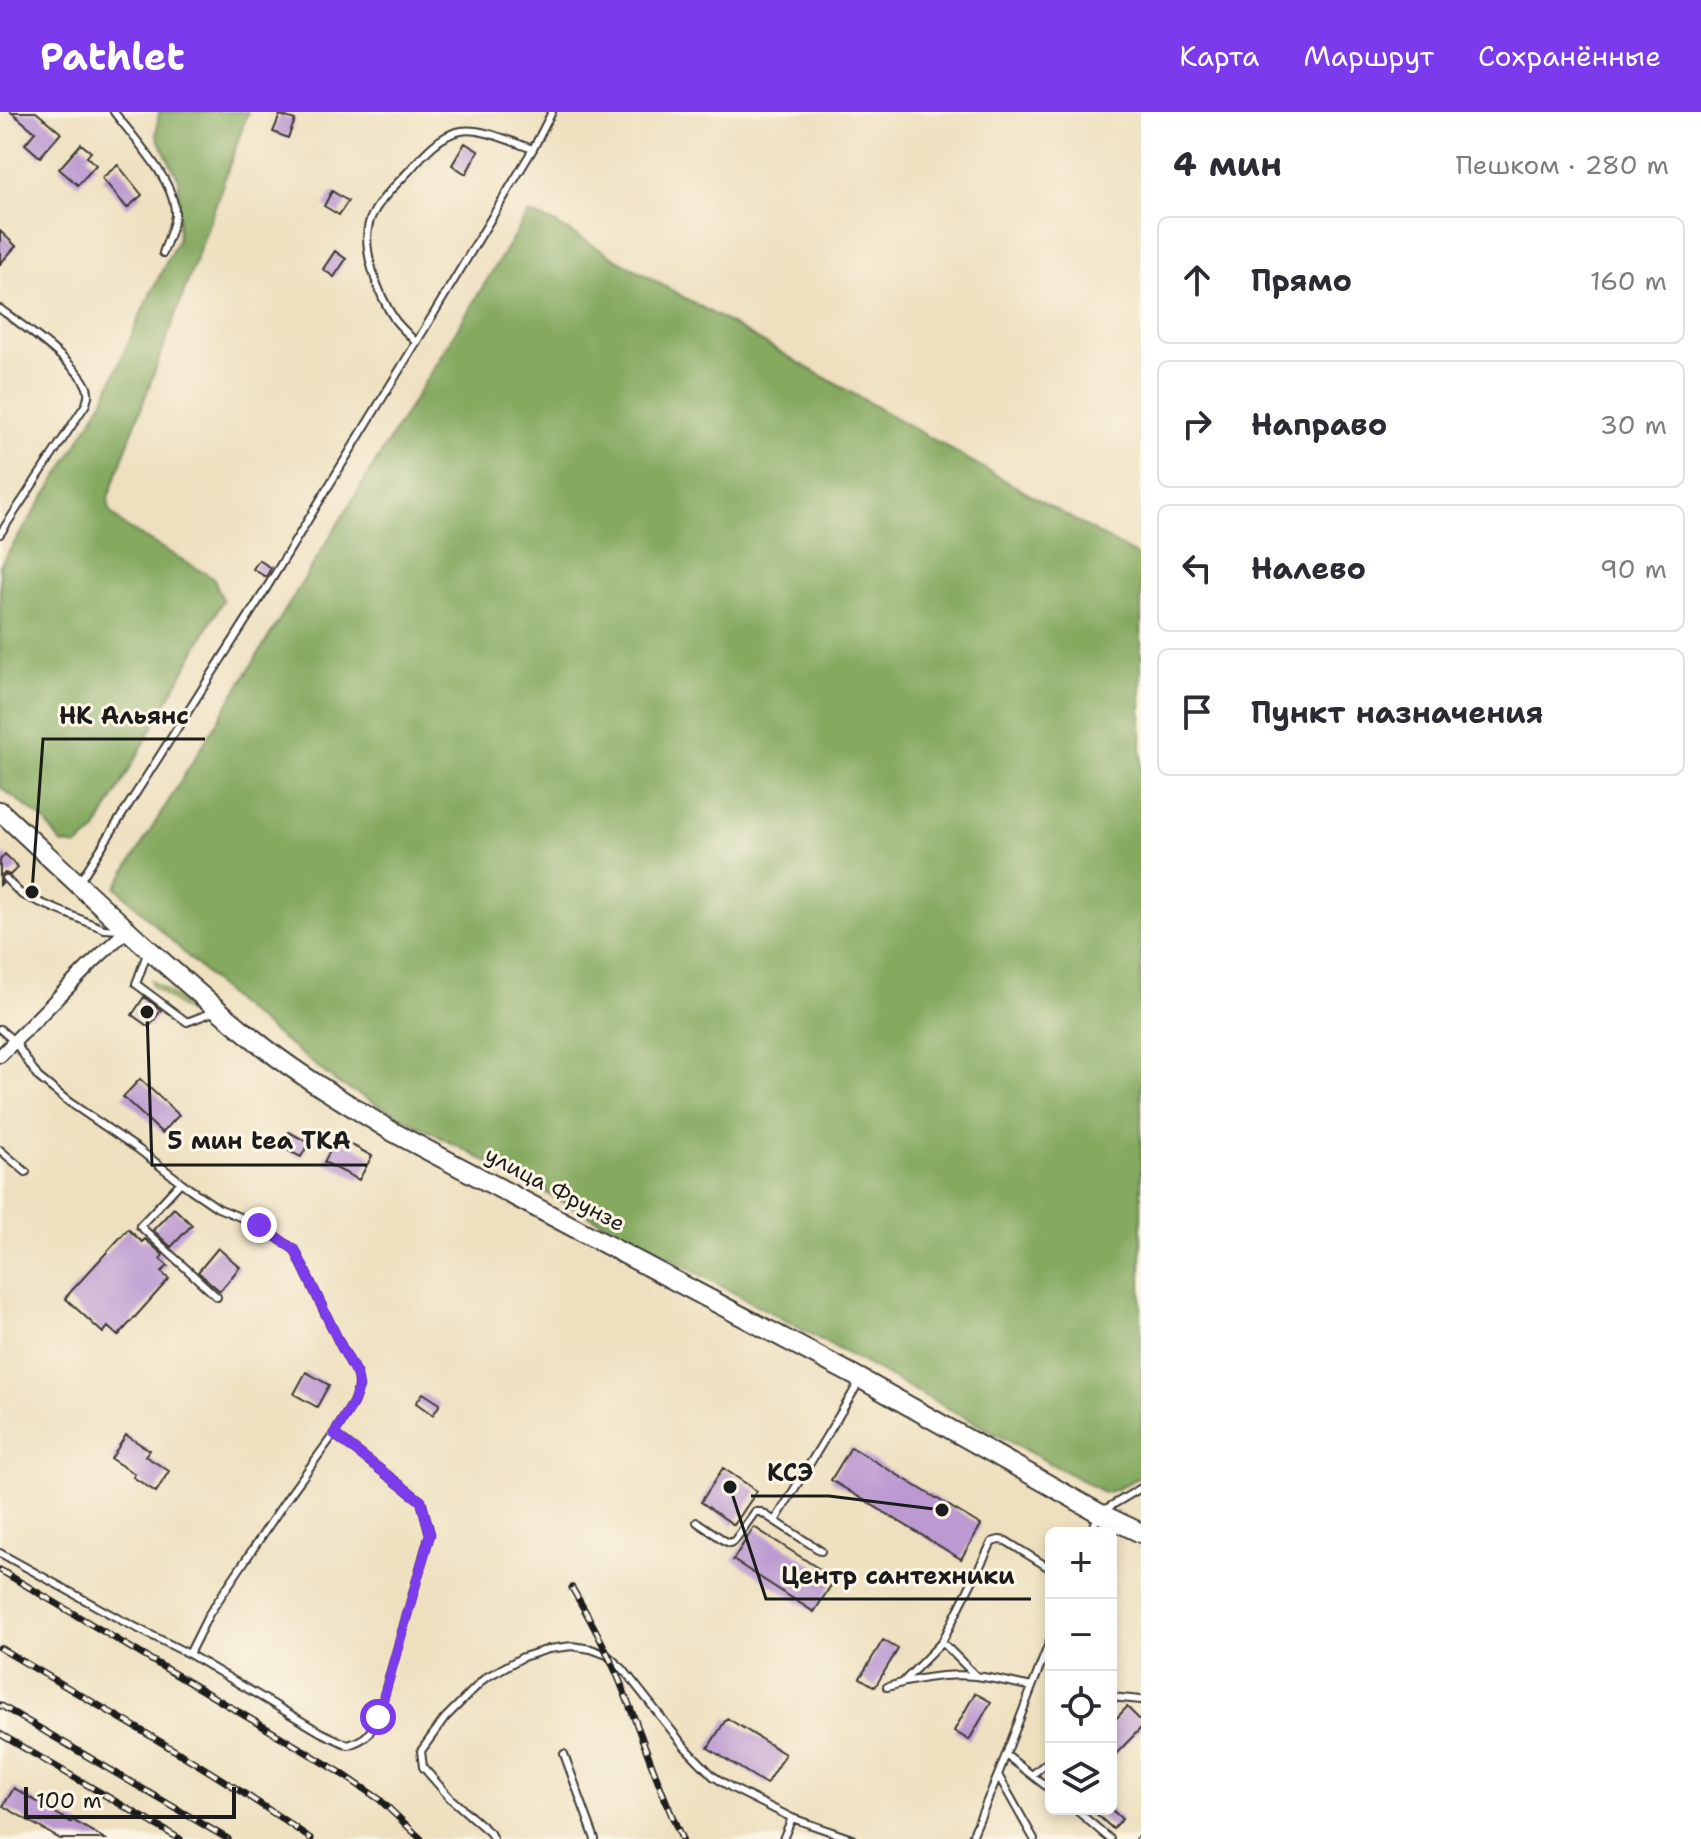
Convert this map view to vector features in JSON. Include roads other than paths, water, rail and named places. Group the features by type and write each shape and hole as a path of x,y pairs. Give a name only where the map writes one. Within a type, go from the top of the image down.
{"main road":[{"name":"улица Фрунзе","path":"0,811 149,950 220,1010 278,1057 393,1132 861,1379 1099,1513 1141,1533"}],"street":[{"path":"0,1056 127,930"}],"lane":[{"path":"114,112 156,165 171,194 176,214 163,253"},
{"path":"78,884 264,592 533,149 552,112"},
{"path":"416,343 395,319 369,261 366,241 368,224 374,211 422,156 446,137 461,131 479,131 533,149"},
{"path":"0,309 61,357 80,375 88,391 86,404 0,534"},
{"path":"6,879 22,895 104,929 127,930"},
{"path":"149,950 136,984 187,1022 220,1010"},
{"path":"0,1029 15,1042 38,1077 69,1102 218,1208 259,1225 295,1250 357,1375 359,1387 353,1403 209,1614 189,1654"},
{"path":"0,1150 26,1172"},
{"path":"181,1182 140,1226 217,1297"},
{"path":"775,1521 861,1379"},
{"path":"0,1553 189,1654 320,1732 348,1745 364,1740 372,1729 387,1686 430,1534 421,1501 334,1434"},
{"path":"1093,1527 1099,1513 1141,1488"},
{"path":"697,1522 730,1543 755,1512 761,1512 821,1551"},
{"path":"902,1683 942,1642 992,1542 1006,1541 1045,1565"},
{"path":"942,1642 976,1676"},
{"path":"493,1839 423,1767 421,1751 445,1718 485,1678 523,1657 572,1646 607,1655 623,1669 684,1746 713,1776 792,1818 852,1839"},
{"path":"971,1839 1045,1653"},
{"path":"887,1687 945,1676 976,1676 1032,1687"},
{"path":"1117,1698 1141,1700"},
{"path":"564,1754 595,1839"},
{"path":"1006,1755 1045,1785"},
{"path":"1032,1775 1045,1764"},
{"path":"998,1775 1034,1839"},
{"path":"1082,1815 1110,1839"},
{"path":"783,1839 792,1818"}],"railway":[{"path":"0,1570 338,1771 379,1799 421,1839"},
{"path":"572,1588 613,1665 682,1839"},
{"path":"0,1648 197,1764 311,1839"},
{"path":"0,1705 228,1839"},
{"path":"0,1734 180,1839"}],"place":[{"name":"НК Альянс","path":"32,892"},
{"name":"5 мин tea TKA","path":"147,1012"},
{"name":"Центр сантехники","path":"730,1487"},
{"name":"КСЭ","path":"942,1510"}]}
